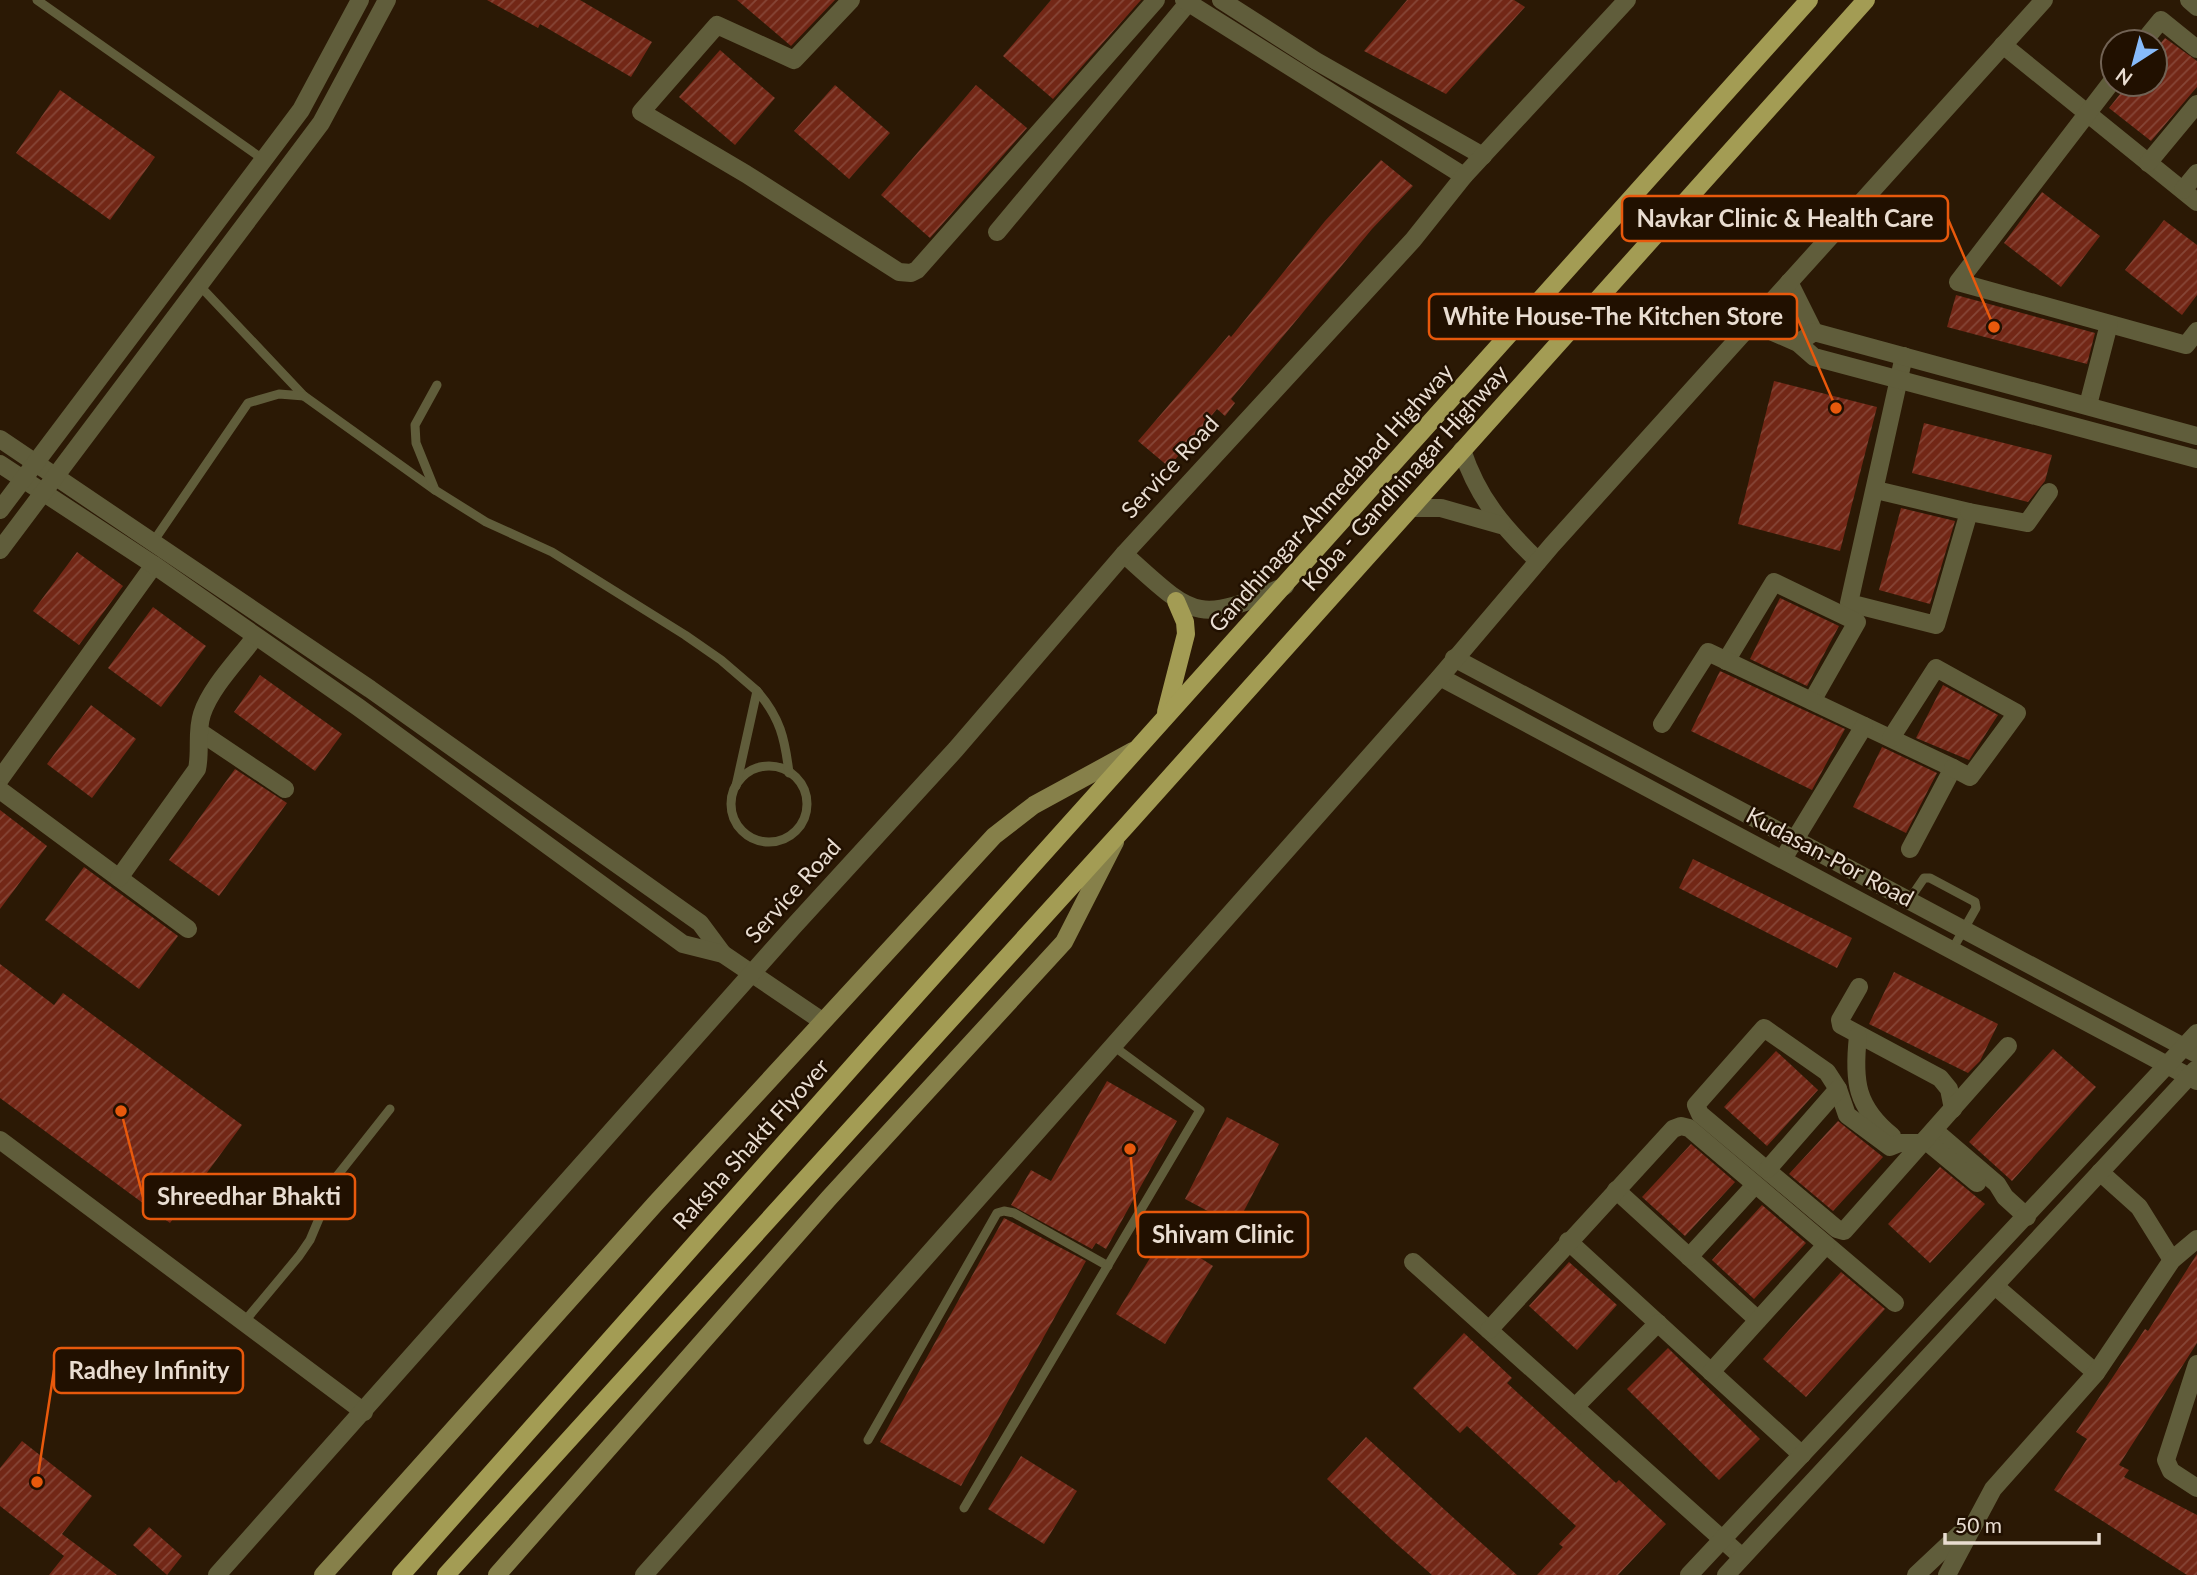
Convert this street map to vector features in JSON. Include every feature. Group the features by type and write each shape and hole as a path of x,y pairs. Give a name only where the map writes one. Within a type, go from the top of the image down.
{"main road":[{"name":"Gandhinagar-Ahmedabad Highway","path":"1140,747 1809,0"},
{"name":"Koba - Gandhinagar Highway","path":"1119,833 1866,0"},
{"path":"1162,722 1184,645 1185,622 1176,601"},
{"path":"323,1575 822,1021 994,836 1034,805 1140,747"},
{"name":"Raksha Shakti Flyover","path":"401,1575 1140,747"},
{"path":"446,1575 1119,833"},
{"path":"497,1575 829,1198 1064,942 1119,833"}],"street":[{"path":"0,510 301,110 360,0"},
{"path":"0,550 321,123 387,0"},
{"path":"851,0 794,60 718,26 641,112 746,174 900,272 911,273 917,270 1156,0"},
{"path":"1221,0 1316,61 1483,156"},
{"name":"Service Road","path":"217,1575 753,972 956,749 1124,554 1413,240 1464,176 1628,0"},
{"path":"644,1575 1440,677 1538,561 2044,0"},
{"path":"2189,0 2197,7"},
{"path":"997,232 1186,2 1464,176"},
{"path":"2154,28 2161,20 2197,49"},
{"path":"2003,45 2190,196 2197,173"},
{"path":"1303,76 1316,61"},
{"path":"2099,98 1958,282 2109,324 2193,341"},
{"path":"2148,163 2197,104"},
{"path":"1788,282 1814,332 2197,436"},
{"path":"1752,323 1798,343 1814,357 2197,459"},
{"path":"2088,405 2109,324"},
{"path":"1798,343 1814,332"},
{"path":"1904,356 1849,603 1936,625 1969,512"},
{"path":"0,439 370,689 700,923 723,954"},
{"path":"1462,450 1480,494 1501,525 1538,561"},
{"path":"0,464 154,565 358,707 683,944 723,954 822,1021"},
{"path":"1876,490 2027,523 2049,492"},
{"path":"1411,508 1441,508 1501,525"},
{"path":"1124,554 1176,601 1193,608 1227,609 1285,586"},
{"path":"0,779 154,565"},
{"path":"1726,661 1774,582 1857,622 1812,701"},
{"path":"119,878 197,769 201,752 201,716 209,699 255,637"},
{"path":"1662,724 1708,652 1970,777 2017,713 1937,668 1891,738"},
{"name":"Kudasan-Por Road","path":"1454,658 2190,1050"},
{"name":"Kudasan-Por Road","path":"1440,677 2167,1064 2194,1075"},
{"path":"1783,859 1864,726"},
{"path":"200,732 285,789"},
{"path":"1611,768 1622,747"},
{"path":"1910,849 1953,768"},
{"path":"0,790 188,929"},
{"path":"1859,987 1840,1020 1841,1025 1940,1078 1949,1089 1953,1109"},
{"path":"2008,1046 1953,1109 1927,1138 1844,1231 1837,1229 1700,1114 1696,1105 1699,1098 1764,1028 1827,1072 1838,1089 1847,1115 1890,1147 1927,1138 1997,1184 2005,1197 2027,1217"},
{"path":"1689,1575 2027,1217 2167,1064 2190,1050 2197,1033"},
{"path":"1858,1036 1856,1077 1864,1109 1900,1143"},
{"path":"1726,1575 2194,1075"},
{"path":"1768,1169 1838,1089"},
{"path":"1489,1330 1673,1129 1681,1126 1689,1128 1895,1303"},
{"path":"0,1140 364,1412"},
{"path":"2101,1172 2139,1207 2172,1260"},
{"path":"1689,1257 1755,1185"},
{"path":"1616,1190 1758,1320"},
{"path":"1947,1575 1973,1521 1993,1489 2095,1373 2172,1260 2197,1239"},
{"path":"1568,1241 1802,1455"},
{"path":"1711,1372 1826,1245"},
{"path":"1413,1262 1742,1558"},
{"path":"1995,1286 2095,1373"},
{"path":"1575,1407 1658,1323"},
{"path":"2197,1364 2166,1460 2171,1471 2197,1488"},
{"path":"1916,1575 1973,1521"}],"lane":[{"path":"37,0 264,160"},
{"path":"199,285 304,397 435,490 486,522 552,552 721,660 757,691 774,710 782,727 789,773"},
{"path":"435,490 416,443 415,425 437,385"},
{"path":"153,542 248,403 279,394 304,397"},
{"path":"735,789 748,773 758,768 780,768 789,773 803,789 807,810 798,829 780,840 759,841 741,829 732,810 735,789 757,691"},
{"path":"1909,900 1924,878 1930,878 1969,897 1976,908 1952,950"},
{"path":"964,1508 1200,1110 1112,1045"},
{"path":"244,1322 304,1248 337,1176 390,1109"},
{"path":"869,1440 997,1213 1014,1213 1108,1266"}],"building":[{"path":"487,0 580,0 652,42 631,77 540,24 538,28"},
{"path":"737,0 835,0 791,46"},
{"path":"1051,0 1141,0 1053,99 1003,56"},
{"path":"1407,0 1514,0 1525,7 1446,94 1364,51"},
{"path":"2169,41 2197,61 2197,87 2151,141 2109,108 2117,98 2169,98"},
{"path":"720,50 775,98 735,145 679,97"},
{"path":"835,85 890,133 849,179 794,131"},
{"path":"976,85 1027,128 930,238 881,195"},
{"path":"60,90 155,157 110,220 16,153"},
{"path":"1381,160 1413,186 1372,229 1231,399 1235,403 1225,416 1217,409 1169,467 1138,441 1229,335 1231,337 1325,221"},
{"path":"2042,192 2100,236 2061,287 2004,243"},
{"path":"2164,220 2197,245 2197,295 2182,315 2125,270"},
{"path":"1956,295 2095,333 2087,364 1947,327"},
{"path":"1774,381 1877,407 1840,551 1738,524"},
{"path":"1924,423 2052,455 2045,481 2028,502 1912,473"},
{"path":"1901,508 1955,521 1930,604 1879,590"},
{"path":"77,552 123,586 79,645 33,611"},
{"path":"1780,598 1839,626 1807,686 1750,659"},
{"path":"153,607 206,646 161,707 108,668"},
{"path":"1720,671 1845,729 1812,790 1691,731"},
{"path":"260,675 342,734 315,771 234,712"},
{"path":"1943,685 1998,715 1969,760 1916,738"},
{"path":"91,705 136,739 92,798 47,764"},
{"path":"1882,747 1937,773 1906,833 1853,807"},
{"path":"235,769 287,803 219,896 169,860"},
{"path":"0,810 47,846 0,909"},
{"path":"1693,859 1852,938 1837,968 1679,888"},
{"path":"84,867 178,936 139,989 45,920"},
{"path":"0,964 54,1005 63,993 242,1125 170,1223 0,1098"},
{"path":"1894,972 1998,1024 1980,1061 1968,1073 1869,1024"},
{"path":"2053,1049 2096,1087 2012,1181 1969,1142"},
{"path":"1776,1051 1818,1090 1767,1146 1724,1107"},
{"path":"1107,1081 1177,1121 1106,1249 1096,1243 1092,1249 1011,1205 1031,1170 1051,1181"},
{"path":"1227,1117 1279,1144 1236,1226 1185,1199"},
{"path":"1838,1121 1883,1157 1833,1211 1789,1174"},
{"path":"1691,1144 1735,1182 1685,1236 1642,1197"},
{"path":"1940,1167 1985,1204 1930,1263 1888,1224"},
{"path":"1762,1205 1806,1243 1754,1299 1712,1260"},
{"path":"1004,1218 1086,1261 961,1486 880,1442"},
{"path":"1164,1235 1213,1266 1165,1344 1116,1314"},
{"path":"2197,1254 2197,1343 2119,1465 2129,1470 2124,1477 2197,1515 2197,1575 2187,1575 2054,1490 2087,1439 2076,1432 2145,1329 2148,1331"},
{"path":"1569,1262 1617,1305 1577,1350 1529,1306"},
{"path":"1841,1272 1885,1309 1806,1397 1763,1359"},
{"path":"1464,1333 1512,1378 1507,1383 1616,1483 1619,1480 1666,1524 1618,1575 1537,1575 1563,1547 1559,1544 1576,1526 1467,1426 1460,1433 1413,1388"},
{"path":"1668,1348 1760,1439 1719,1480 1627,1389"},
{"path":"1366,1437 1517,1575 1432,1575 1391,1539 1327,1479"},
{"path":"22,1441 92,1496 62,1534 117,1575 49,1575 64,1556 0,1506 0,1468"},
{"path":"1021,1456 1077,1491 1044,1544 988,1509"},
{"path":"149,1527 182,1556 167,1575 133,1545"}],"place":[{"name":"Navkar Clinic & Health Care","path":"1994,327"},
{"name":"White House-The Kitchen Store","path":"1836,408"},
{"name":"Shreedhar Bhakti","path":"121,1111"},
{"name":"Shivam Clinic","path":"1130,1149"},
{"name":"Radhey Infinity","path":"37,1482"}]}
